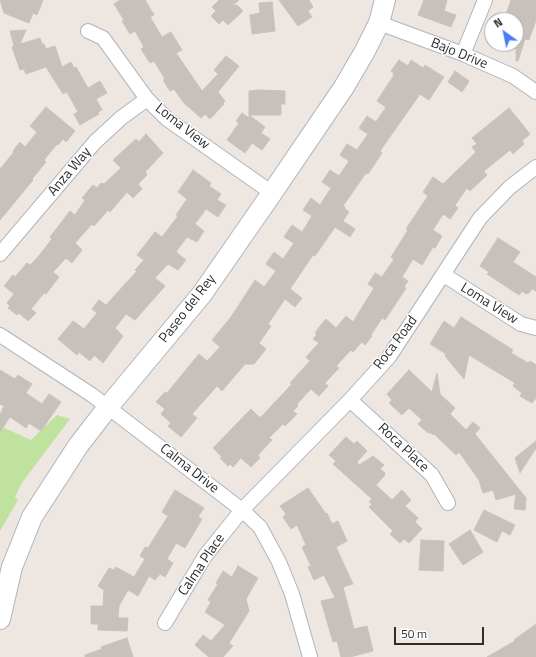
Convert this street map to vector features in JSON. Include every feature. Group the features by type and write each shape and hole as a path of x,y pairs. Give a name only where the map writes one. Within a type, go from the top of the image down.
{"main road":[{"name":"Paseo del Rey","path":"0,619 12,567 32,517 78,446 108,407 202,294 272,193 344,87 379,23 385,0"}],"street":[{"path":"463,54 484,0"},
{"name":"Bajo Drive","path":"379,23 463,54 513,76 536,92"},
{"name":"Loma View","path":"88,30 102,38 147,99 167,119 272,193"},
{"name":"Anza Way","path":"0,254 96,142 121,118 147,99"},
{"name":"Roca Road","path":"242,510 350,400 389,357 480,218 510,187 536,167"},
{"name":"Loma View","path":"444,275 521,324 536,328"},
{"name":"Calma Drive","path":"0,335 92,395 242,510 260,527 280,562 292,594 310,657"},
{"name":"Roca Place","path":"350,400 432,475 448,503"},
{"name":"Calma Place","path":"166,623 205,556 242,510"}],"green space":[{"path":"57,415 70,419 21,484 15,497 18,500 0,531 0,426 31,440"}],"building":[{"path":"0,0 43,0 37,15 33,13 29,23 4,13"},
{"path":"120,0 145,0 154,15 150,17 162,37 171,32 182,50 176,53 202,91 218,74 214,70 226,56 239,66 218,92 225,101 210,119 205,114 201,118 184,103 174,89 170,91 163,80 165,79 154,61 150,63 141,49 144,47 135,31 130,34 122,21 124,20 114,4"},
{"path":"219,0 239,0 232,6 237,5 243,11 228,25 223,20 219,24 211,16 216,11 212,7"},
{"path":"279,0 309,0 313,7 308,11 312,17 298,26"},
{"path":"424,0 447,0 444,11 456,15 451,27 418,15"},
{"path":"511,0 536,0 536,20 529,40 525,39 524,42 524,12 507,12"},
{"path":"272,2 275,31 252,34 250,15 260,13 259,3"},
{"path":"26,30 20,44 40,38 46,49 55,46 62,67 71,62 74,68 76,67 88,88 100,81 107,93 96,99 102,110 98,112 99,114 80,125 74,114 78,112 67,92 63,94 46,67 26,74 24,69 20,70 12,47 14,46 10,31"},
{"path":"516,52 521,52 518,61 516,61"},
{"path":"399,60 408,66 411,60 423,68 425,65 444,77 429,100 420,94 380,151 382,153 368,174 366,173 343,206 349,212 343,221 355,229 350,237 335,227 315,256 313,255 290,289 302,298 295,307 285,299 268,324 271,326 259,343 266,349 254,364 245,364 222,391 217,386 192,414 197,418 181,437 168,426 171,423 161,414 165,409 156,402 165,392 167,393 199,354 207,361 220,347 212,340 231,317 255,280 264,287 276,271 266,264 274,252 283,259 294,243 284,237 292,225 302,232 312,216 303,210 311,198 320,205 331,188 322,182 330,170 339,176 349,161 340,155 347,144 357,150 368,134 359,128 367,116 376,122 386,107 377,101 394,75 391,71"},
{"path":"455,71 469,81 462,92 448,82"},
{"path":"249,91 285,91 285,104 281,104 281,115 249,115"},
{"path":"46,107 75,131 66,142 63,139 58,145 57,144 44,160 46,162 32,179 33,180 0,220 0,169 20,142 25,147 37,132 30,126"},
{"path":"509,108 530,134 522,141 524,144 513,154 510,150 484,171 487,175 470,191 467,188 455,205 458,208 450,219 443,214 433,230 442,236 435,248 433,247 422,265 413,259 402,277 408,281 404,287 406,288 385,320 382,318 365,345 362,342 353,352 351,350 336,366 339,368 325,383 328,386 319,396 311,389 297,404 298,406 293,411 297,414 285,426 283,424 269,438 272,440 258,455 260,458 251,467 241,458 233,467 230,464 228,466 213,448 251,409 259,417 261,417 292,384 290,383 310,361 306,357 319,343 313,339 317,334 315,333 326,319 336,328 346,316 353,322 374,288 368,284 375,273 382,277 394,259 391,257 408,230 406,229 428,196 423,192 433,177 443,184 476,152 472,147 477,144 472,138"},
{"path":"242,113 249,118 249,115 265,127 261,133 270,139 262,150 252,143 245,153 227,140 239,123 236,121"},
{"path":"146,134 163,153 145,172 147,175 138,184 142,189 133,198 127,192 110,212 108,210 94,226 92,224 75,243 82,250 72,263 66,258 53,272 59,277 46,294 44,293 31,309 36,313 28,321 19,313 17,315 8,308 10,306 7,303 14,294 4,286 13,275 15,277 27,263 30,265 38,257 52,239 50,237 70,211 75,215 85,200 82,198 93,185 97,188 101,183 104,184 121,168 113,160 136,139 139,142"},
{"path":"193,170 211,183 209,186 221,194 217,200 226,205 218,217 206,209 195,224 204,231 197,242 187,237 176,252 186,260 178,270 168,264 155,278 165,286 135,320 126,314 115,328 123,336 103,363 94,355 90,361 79,352 77,355 58,339 73,321 84,329 97,313 92,309 99,300 106,305 137,271 135,270 144,260 137,255 155,232 162,237 178,216 176,215 187,199 178,192"},
{"path":"498,238 520,252 513,262 536,277 536,291 532,289 528,294 526,294 522,291 519,295 487,274 489,272 480,266"},
{"path":"461,317 513,350 511,353 528,363 530,361 536,365 536,398 532,403 520,396 522,393 513,386 515,383 469,355 464,379 445,356 446,354 430,344 444,321 454,328"},
{"path":"0,370 15,379 18,375 32,384 26,393 42,404 49,394 61,402 41,431 29,423 26,428 10,417 0,432 0,415 4,406 0,404"},
{"path":"409,370 432,392 437,373 440,394 455,408 450,414 466,430 473,422 480,428 475,434 526,498 525,510 514,509 516,494 496,500 493,490 483,493 479,480 459,452 456,455 434,434 428,433 418,424 422,420 409,408 402,415 389,403 392,400 387,394"},
{"path":"346,437 354,444 357,441 367,451 357,462 359,465 373,456 384,465 380,469 385,473 385,475 376,485 392,500 402,490 411,500 405,506 418,518 415,522 422,529 409,543 404,539 400,543 390,534 393,531 369,507 372,504 369,502 372,499 333,464 336,461 329,455"},
{"path":"536,441 536,448 520,473 515,458"},
{"path":"308,488 326,514 327,513 332,524 338,521 347,541 336,547 353,584 343,587 354,629 367,626 373,651 350,657 341,657 337,641 333,642 321,601 335,598 324,575 314,580 308,567 311,566 302,547 306,545 297,525 291,529 283,517 286,514 280,506"},
{"path":"175,490 204,508 198,517 202,519 185,548 176,543 167,559 173,563 165,577 160,574 155,580 149,576 138,596 128,590 119,606 118,618 128,618 127,631 98,630 98,624 91,624 91,606 103,606 104,590 98,586 109,568 114,570 116,567 134,577 145,559 140,556 145,547 148,548 168,516 162,512"},
{"path":"484,510 515,525 510,535 502,531 497,542 474,530"},
{"path":"470,530 483,552 463,565 449,544"},
{"path":"421,540 444,541 443,571 419,570"},
{"path":"238,566 258,578 246,599 249,611 229,643 233,646 223,657 209,657 195,645 203,635 211,641 225,625 205,612 211,602 208,600 218,584 216,583 223,571 232,577"},
{"path":"536,624 536,657 487,657 515,641 514,640"},
{"path":"127,638 133,657 85,657 85,655 102,649 101,647"}]}
